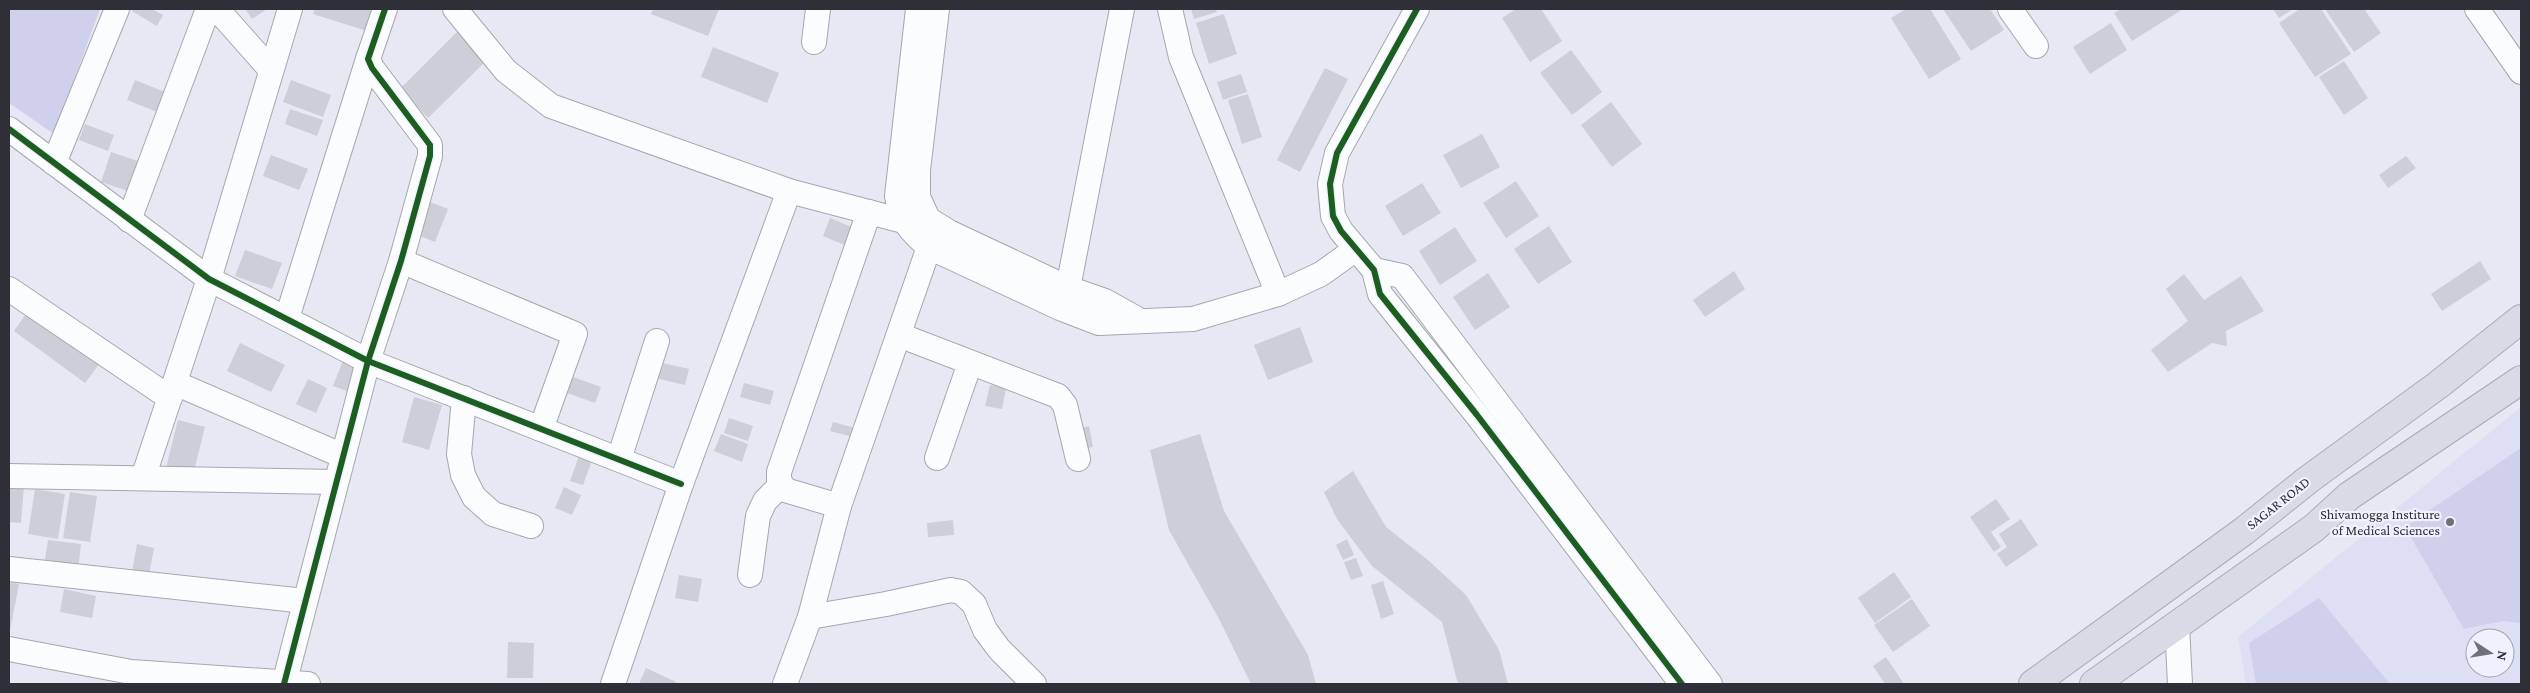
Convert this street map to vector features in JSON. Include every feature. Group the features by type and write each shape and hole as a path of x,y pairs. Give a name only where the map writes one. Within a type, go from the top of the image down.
{"highway":[{"name":"SAGAR ROAD","path":"2033,684 2244,531 2309,479 2438,386 2521,319"},
{"path":"2094,684 2314,528 2349,496 2521,380"}],"street":[{"path":"54,163 117,9"},
{"path":"129,220 208,9"},
{"path":"217,9 271,70"},
{"path":"143,478 209,279 290,9"},
{"path":"287,318 385,9"},
{"path":"454,9 506,72 551,106 789,191 903,221 928,219"},
{"path":"814,42 818,9"},
{"path":"918,9 897,196 903,221 914,235 929,247 1064,298"},
{"path":"936,9 918,170 918,197 928,219 1064,298 1099,323 1139,320 1193,320 1278,294 1322,274 1356,249"},
{"path":"1064,298 1122,9"},
{"path":"1170,9 1181,57 1278,294"},
{"path":"1417,9 1338,154 1330,184 1333,216 1356,249 1374,270 1380,294 1478,415 1682,684"},
{"path":"2010,9 2036,46"},
{"path":"2477,9 2519,65"},
{"path":"284,684 368,361 400,261 430,156 430,145 372,68 368,59"},
{"path":"9,129 209,279 368,361 681,484"},
{"path":"613,684 681,484 789,191"},
{"path":"839,506 785,490 780,485 779,472 869,212"},
{"path":"785,684 810,617 839,506 929,247"},
{"path":"400,261 575,334 542,429"},
{"path":"1374,270 1402,276 1710,684"},
{"path":"9,289 172,390 343,456"},
{"path":"899,335 1058,396 1065,406 1078,459"},
{"path":"619,459 657,341"},
{"path":"937,458 970,363"},
{"path":"464,398 459,454 466,482 474,497 493,514 531,526"},
{"path":"9,476 336,482"},
{"path":"750,575 758,516 765,501 780,485"},
{"path":"9,568 305,601"},
{"path":"810,617 886,604 950,590 961,592 974,604 985,630 999,649 1034,684"},
{"path":"2177,625 2180,684"},
{"path":"9,649 131,672 284,684 308,684"}],"shaded area":[{"path":"9,9 100,9 54,134 9,103"},
{"name":"Shivamogga Institure of Medical Sciences","path":"2521,407 2521,684 2246,684 2238,637"},
{"path":"2521,448 2521,623 2503,621 2464,629 2405,527"},
{"path":"2319,598 2390,684 2256,684 2249,643"}],"building":[{"path":"134,9 152,9 163,15 157,26 132,11"},
{"path":"245,9 267,9 252,19"},
{"path":"315,9 377,9 370,32 313,14"},
{"path":"653,9 719,9 708,36 651,14"},
{"path":"1191,9 1216,9 1217,12 1194,19"},
{"path":"1516,9 1541,9 1562,41 1530,62 1502,18"},
{"path":"1906,9 1930,9 1961,59 1929,79 1891,18"},
{"path":"1943,9 1990,9 2004,30 1971,51"},
{"path":"2121,9 2183,9 2132,41 2114,13"},
{"path":"2273,9 2293,9 2279,18"},
{"path":"2300,9 2321,9 2351,54 2315,77 2279,23"},
{"path":"2325,9 2364,9 2381,33 2354,52"},
{"path":"1224,14 1237,54 1209,64 1196,23"},
{"path":"2111,23 2127,50 2090,74 2073,47"},
{"path":"458,31 486,61 428,118 400,89"},
{"path":"713,47 779,73 767,103 701,77"},
{"path":"1571,50 1602,92 1572,115 1540,73"},
{"path":"2344,61 2368,98 2344,115 2319,77"},
{"path":"1325,68 1348,79 1300,172 1277,160"},
{"path":"1241,74 1247,92 1223,100 1217,82"},
{"path":"135,80 170,94 162,114 127,100"},
{"path":"291,80 331,95 323,117 283,102"},
{"path":"1248,94 1262,137 1242,144 1228,100"},
{"path":"1611,102 1642,144 1612,167 1581,125"},
{"path":"290,109 323,120 317,136 285,124"},
{"path":"85,124 114,135 108,151 79,140"},
{"path":"1482,134 1500,167 1461,188 1443,155"},
{"path":"111,152 147,164 137,194 101,182"},
{"path":"271,155 308,169 299,190 263,176"},
{"path":"2406,156 2416,168 2388,188 2379,175"},
{"path":"1516,181 1539,216 1506,238 1483,203"},
{"path":"1422,183 1441,213 1403,236 1385,206"},
{"path":"425,200 448,209 435,242 412,233"},
{"path":"830,218 854,228 847,246 823,236"},
{"path":"1549,226 1572,262 1538,284 1514,249"},
{"path":"1455,227 1477,261 1440,285 1419,251"},
{"path":"245,250 282,263 272,289 235,276"},
{"path":"2480,261 2491,279 2442,311 2431,294"},
{"path":"1734,271 1745,289 1705,317 1693,300"},
{"path":"1488,273 1510,307 1475,330 1453,297"},
{"path":"2184,274 2204,300 2241,276 2264,311 2226,331 2227,346 2212,343 2168,372 2151,350 2188,321 2166,289"},
{"path":"28,311 100,363 85,383 14,331"},
{"path":"1300,327 1313,362 1268,380 1254,345"},
{"path":"240,343 285,365 271,392 227,371"},
{"path":"344,358 365,366 355,394 333,386"},
{"path":"658,362 689,369 685,385 655,378"},
{"path":"573,377 601,387 595,403 567,393"},
{"path":"308,379 327,388 316,413 296,404"},
{"path":"744,383 774,391 770,405 740,397"},
{"path":"990,385 1006,388 1002,409 985,406"},
{"path":"414,397 442,405 429,450 402,442"},
{"path":"729,418 753,426 748,441 724,433"},
{"path":"178,420 205,427 193,475 166,468"},
{"path":"833,422 855,428 853,437 830,431"},
{"path":"1089,426 1093,447 1078,450 1074,430"},
{"path":"721,434 748,444 742,462 714,451"},
{"path":"1200,434 1224,511 1308,655 1316,684 1251,684 1218,617 1169,530 1150,450"},
{"path":"580,453 593,458 583,485 570,481"},
{"path":"1353,471 1386,527 1429,561 1466,595 1499,650 1508,684 1458,684 1442,622 1372,566 1337,519 1324,492"},
{"path":"9,485 24,486 21,523 9,522"},
{"path":"564,487 581,495 572,515 555,508"},
{"path":"35,489 65,494 58,539 28,534"},
{"path":"70,492 97,496 90,542 63,538"},
{"path":"1996,499 2010,519 1991,532 2001,547 1994,552 1970,517"},
{"path":"2021,519 2038,545 2006,567 1997,554 2007,547 1999,534"},
{"path":"953,520 954,535 928,537 927,523"},
{"path":"1347,539 1354,555 1343,560 1336,545"},
{"path":"48,540 81,544 78,570 44,566"},
{"path":"137,544 154,548 149,575 132,572"},
{"path":"1356,558 1363,576 1351,580 1344,562"},
{"path":"1894,572 1911,597 1875,623 1858,598"},
{"path":"679,575 702,579 698,602 675,598"},
{"path":"1383,581 1394,614 1381,619 1371,585"},
{"path":"9,582 19,584 10,631 9,631"},
{"path":"64,589 96,596 92,618 60,612"},
{"path":"1912,599 1930,626 1893,652 1874,625"},
{"path":"508,642 534,643 533,678 507,678"},
{"path":"1886,657 1904,684 1885,684 1873,666"},
{"path":"646,668 676,682 674,684 639,684"}],"cycle path":[{"path":"284,684 368,361 401,261 430,156 430,145 372,68 368,59 385,9"},
{"path":"1417,9 1337,153 1330,184 1333,216 1341,231 1374,270 1380,294 1477,415 1682,684"},
{"path":"9,129 209,279 368,361 681,484"}],"place":[{"name":"Shivamogga Institure of Medical Sciences","path":"2450,522"}]}
